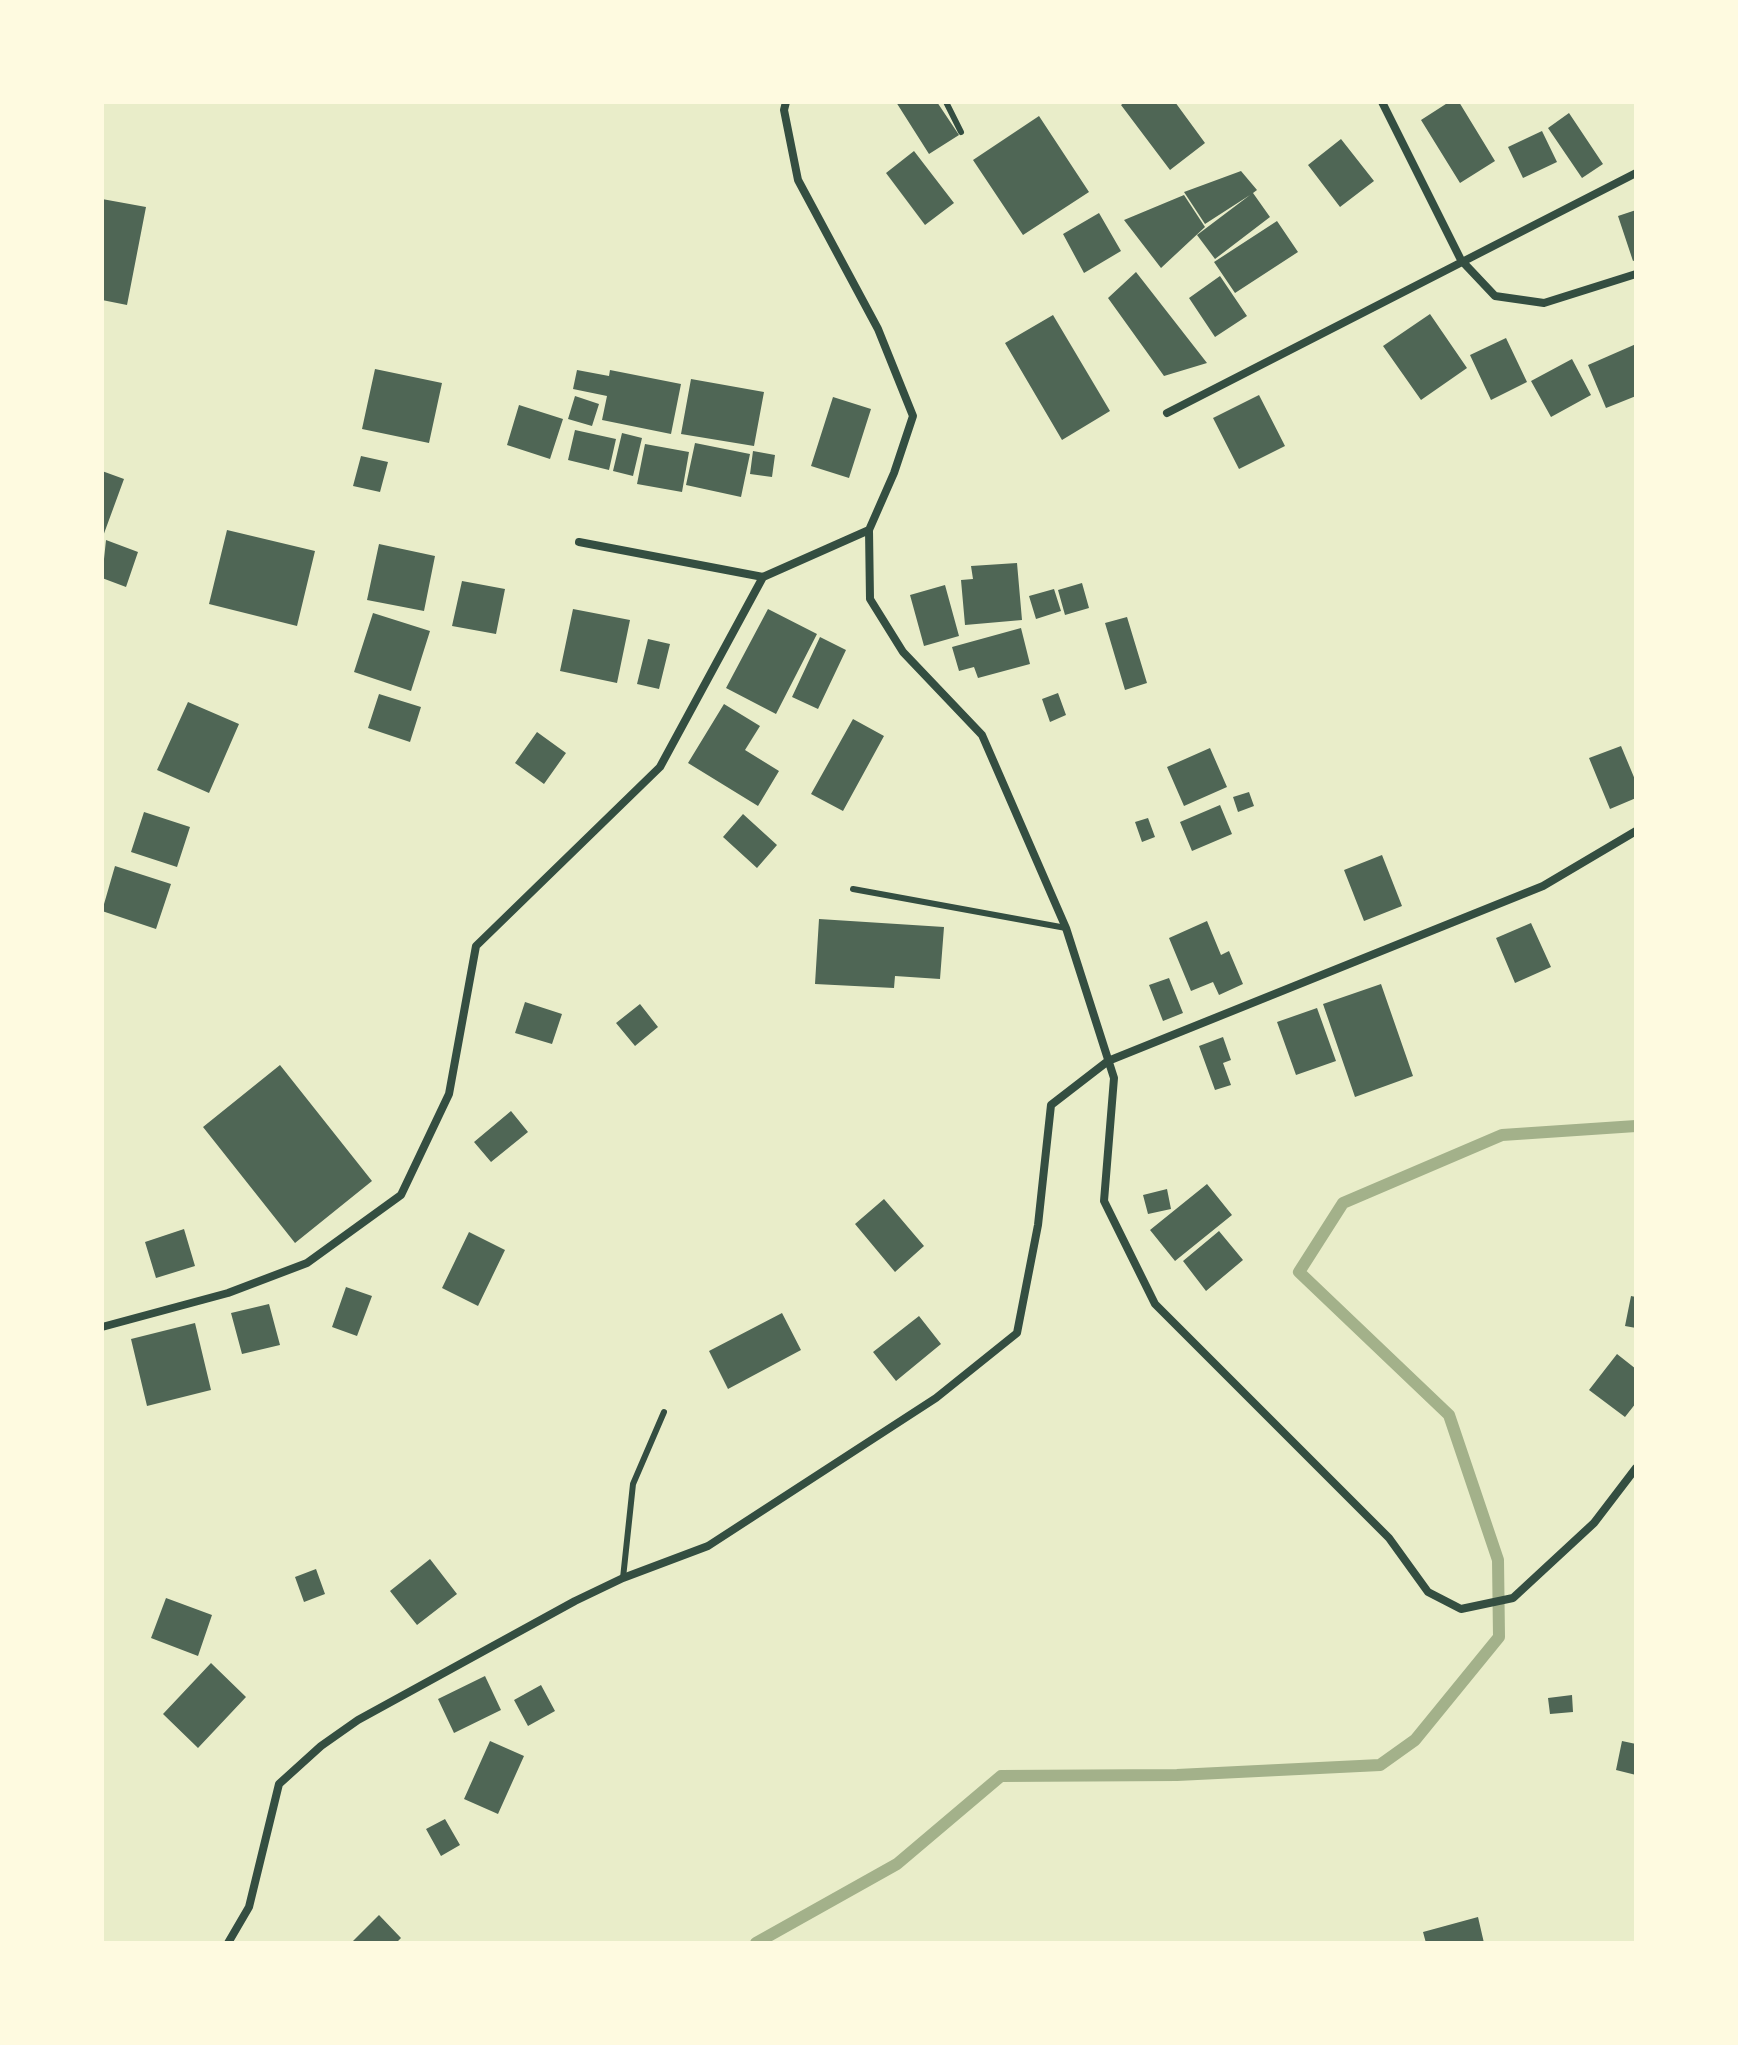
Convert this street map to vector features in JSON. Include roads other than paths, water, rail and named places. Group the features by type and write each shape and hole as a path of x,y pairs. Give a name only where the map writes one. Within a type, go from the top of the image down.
{"street":[{"path":"786,102 784,110 798,180 878,329 913,416 894,473 869,530 870,599 903,652 982,735 1066,928 1114,1078 1104,1201 1155,1304 1389,1538 1428,1592 1461,1609 1513,1598 1594,1523 1636,1468"},
{"path":"1382,102 1461,260 1495,296 1544,303 1636,274"},
{"path":"1167,413 1636,173"},
{"path":"579,542 763,577 869,530"},
{"path":"102,1327 228,1293 307,1263 401,1195 449,1094 476,946 660,767 763,577"},
{"path":"228,1943 249,1907 279,1784 321,1746 358,1720 623,1578 708,1546 936,1398 1017,1333 1038,1225 1051,1105 1108,1061 1543,886 1636,831"}],"lane":[{"path":"946,102 961,132"},
{"path":"853,889 1066,928"},
{"path":"623,1578 633,1484 664,1412"}],"waterway":[{"path":"756,1943 897,1864 1001,1776 1177,1775 1380,1765 1415,1740 1499,1637 1498,1560 1449,1415 1299,1272 1343,1203 1502,1135 1636,1126"}]}
